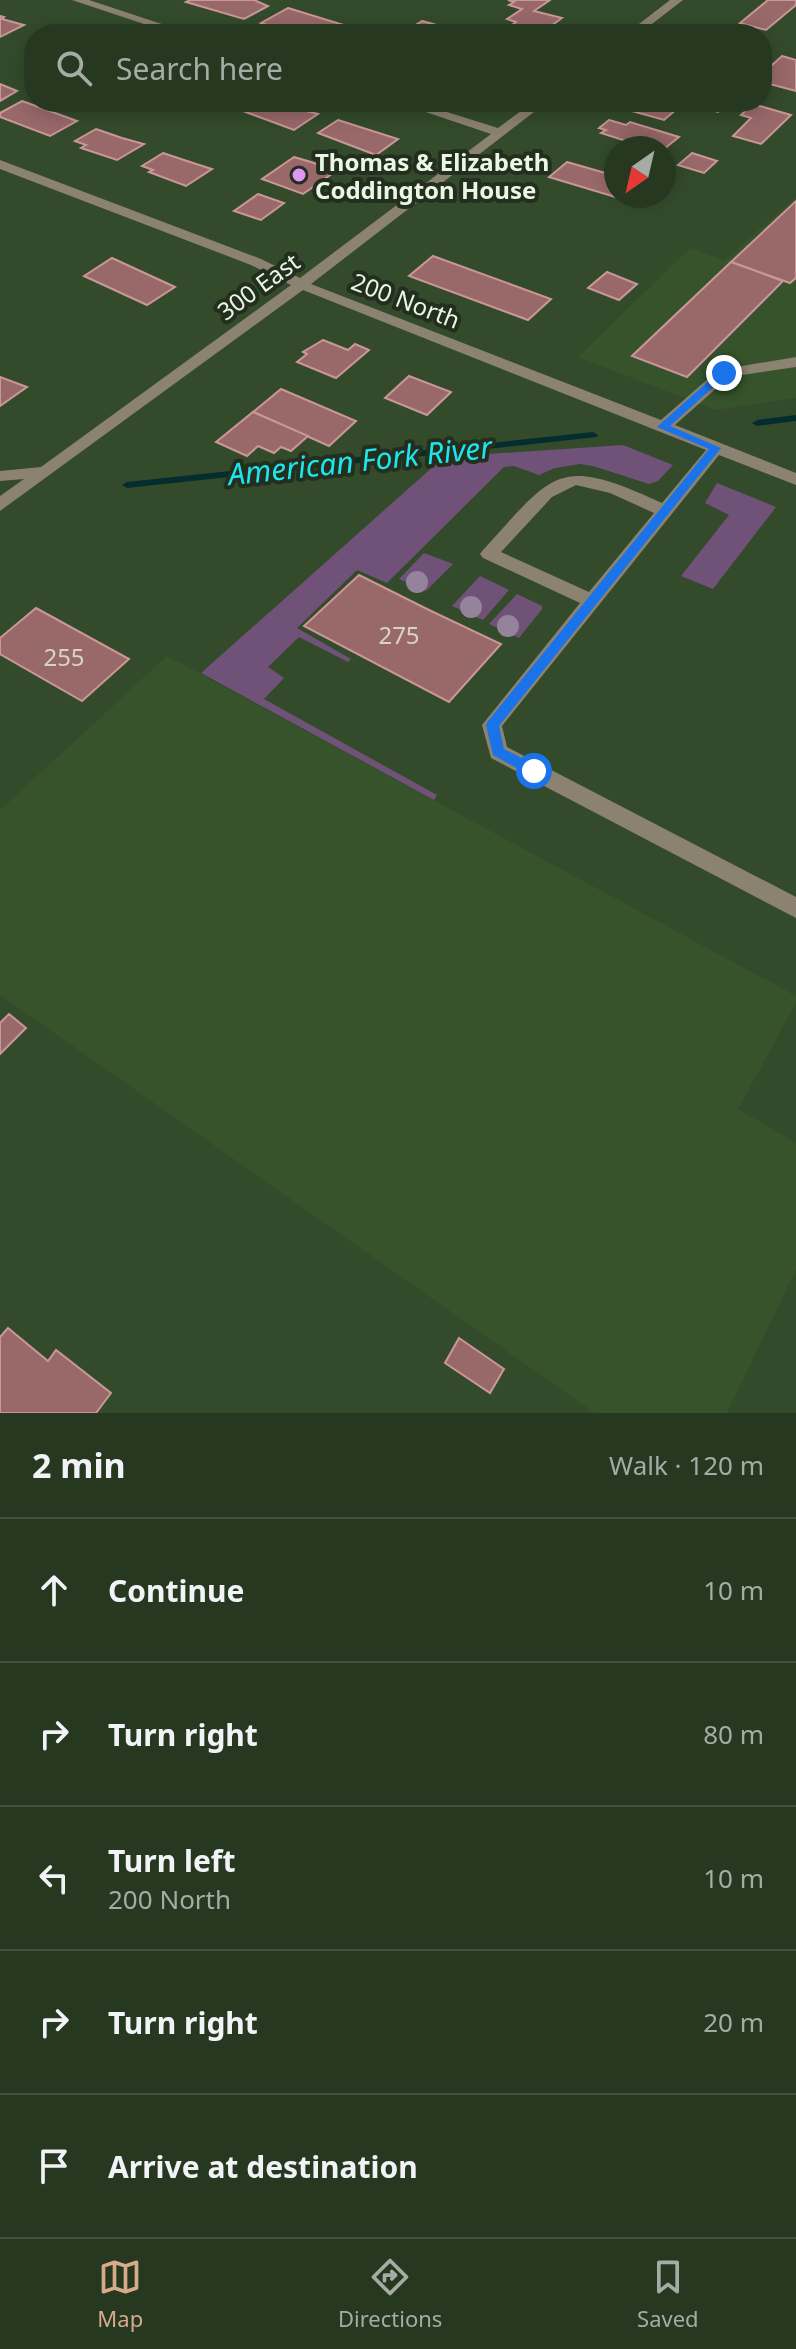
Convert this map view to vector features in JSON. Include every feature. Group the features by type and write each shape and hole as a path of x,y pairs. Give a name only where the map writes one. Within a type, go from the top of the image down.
{"street":[{"path":"78,0 154,24"},
{"path":"645,24 677,0"},
{"path":"434,112 500,133"},
{"name":"300 East","path":"0,505 302,285 528,112"},
{"name":"200 North","path":"0,164 256,262 302,285 796,479"},
{"path":"663,427 724,373 796,362"},
{"path":"716,448 492,725 498,752 796,908"},
{"path":"0,476 43,472"},
{"path":"592,601 489,554 552,489 567,481 584,480 666,511"}],"shaded area":[{"path":"796,197 796,398 715,410 578,357 690,248 725,260"},
{"path":"623,445 673,465 658,481 649,484 580,464 555,468 539,475 514,466 504,467 387,583 357,570 297,628 351,659 348,662 299,637 268,667 284,678 264,699 437,795 434,800 201,673 444,457"},
{"path":"717,483 776,507 713,589 681,576 729,515 705,503"},
{"path":"424,553 453,564 426,591 399,579"},
{"path":"480,576 509,590 483,620 452,606"},
{"path":"517,594 542,606 519,638 489,624"},
{"path":"167,656 796,996 796,1003 738,1109 796,1143 796,1269 727,1413 595,1413 0,995 0,810"}],"building":[{"path":"254,0 268,6 244,19 186,2"},
{"path":"508,0 550,0 534,11 562,18 554,24 513,24 516,22 507,19 522,9 509,5 514,2"},
{"path":"768,0 796,0 796,5 772,25 740,23"},
{"path":"288,8 340,24 264,24 261,23"},
{"path":"0,16 4,17 2,19 24,25 0,37"},
{"path":"782,56 796,60 796,91 772,85 772,65"},
{"path":"0,84 17,91 0,101"},
{"path":"22,101 24,112 52,112 77,121 50,136 0,117 0,113"},
{"path":"772,110 791,115 761,144 733,136 751,118 741,115 744,112 772,112"},
{"path":"246,112 318,114 294,130"},
{"path":"636,112 673,112 664,120"},
{"path":"338,120 398,139 376,155 318,133"},
{"path":"609,120 626,125 630,122 676,136 610,136 601,133 606,130 599,128"},
{"path":"96,129 144,144 117,160 81,148 86,145 75,141"},
{"path":"163,153 212,169 186,186 149,172 153,170 142,166"},
{"path":"692,153 717,161 704,173 678,165"},
{"name":"Thomas & Elizabeth Coddington House","path":"294,157 336,171 303,194 262,179"},
{"path":"567,162 604,173 604,194 549,177"},
{"path":"258,194 284,203 261,220 234,211"},
{"path":"796,201 796,278 790,283 731,262"},
{"path":"433,256 551,299 528,320 409,276"},
{"path":"112,258 175,287 147,305 84,276"},
{"path":"731,262 783,281 687,377 632,356"},
{"path":"607,272 637,284 619,300 588,288"},
{"path":"323,340 348,350 355,344 369,350 336,378 297,362 307,354 303,352"},
{"path":"409,376 451,392 427,415 385,398"},
{"path":"0,377 27,387 0,406"},
{"path":"281,389 356,421 329,446 253,412"},
{"path":"253,412 308,436 291,451 281,447 274,453 258,446 247,456 216,442"},
{"path":"359,575 501,644 449,702 304,626"},
{"path":"36,608 129,659 82,701 0,654 0,638"},
{"path":"9,1014 26,1028 0,1054 0,1023"},
{"path":"8,1328 48,1361 56,1350 111,1393 96,1413 0,1413 0,1337"},
{"path":"459,1338 504,1369 490,1393 445,1363"}],"waterway":[{"name":"American Fork River","path":"757,423 796,418"},
{"name":"American Fork River","path":"127,485 593,435"}],"place":[{"name":"Thomas & Elizabeth Coddington House","path":"299,175"}],"route":[{"path":"534,771 498,752 492,725 716,448 663,427 724,373"}]}
